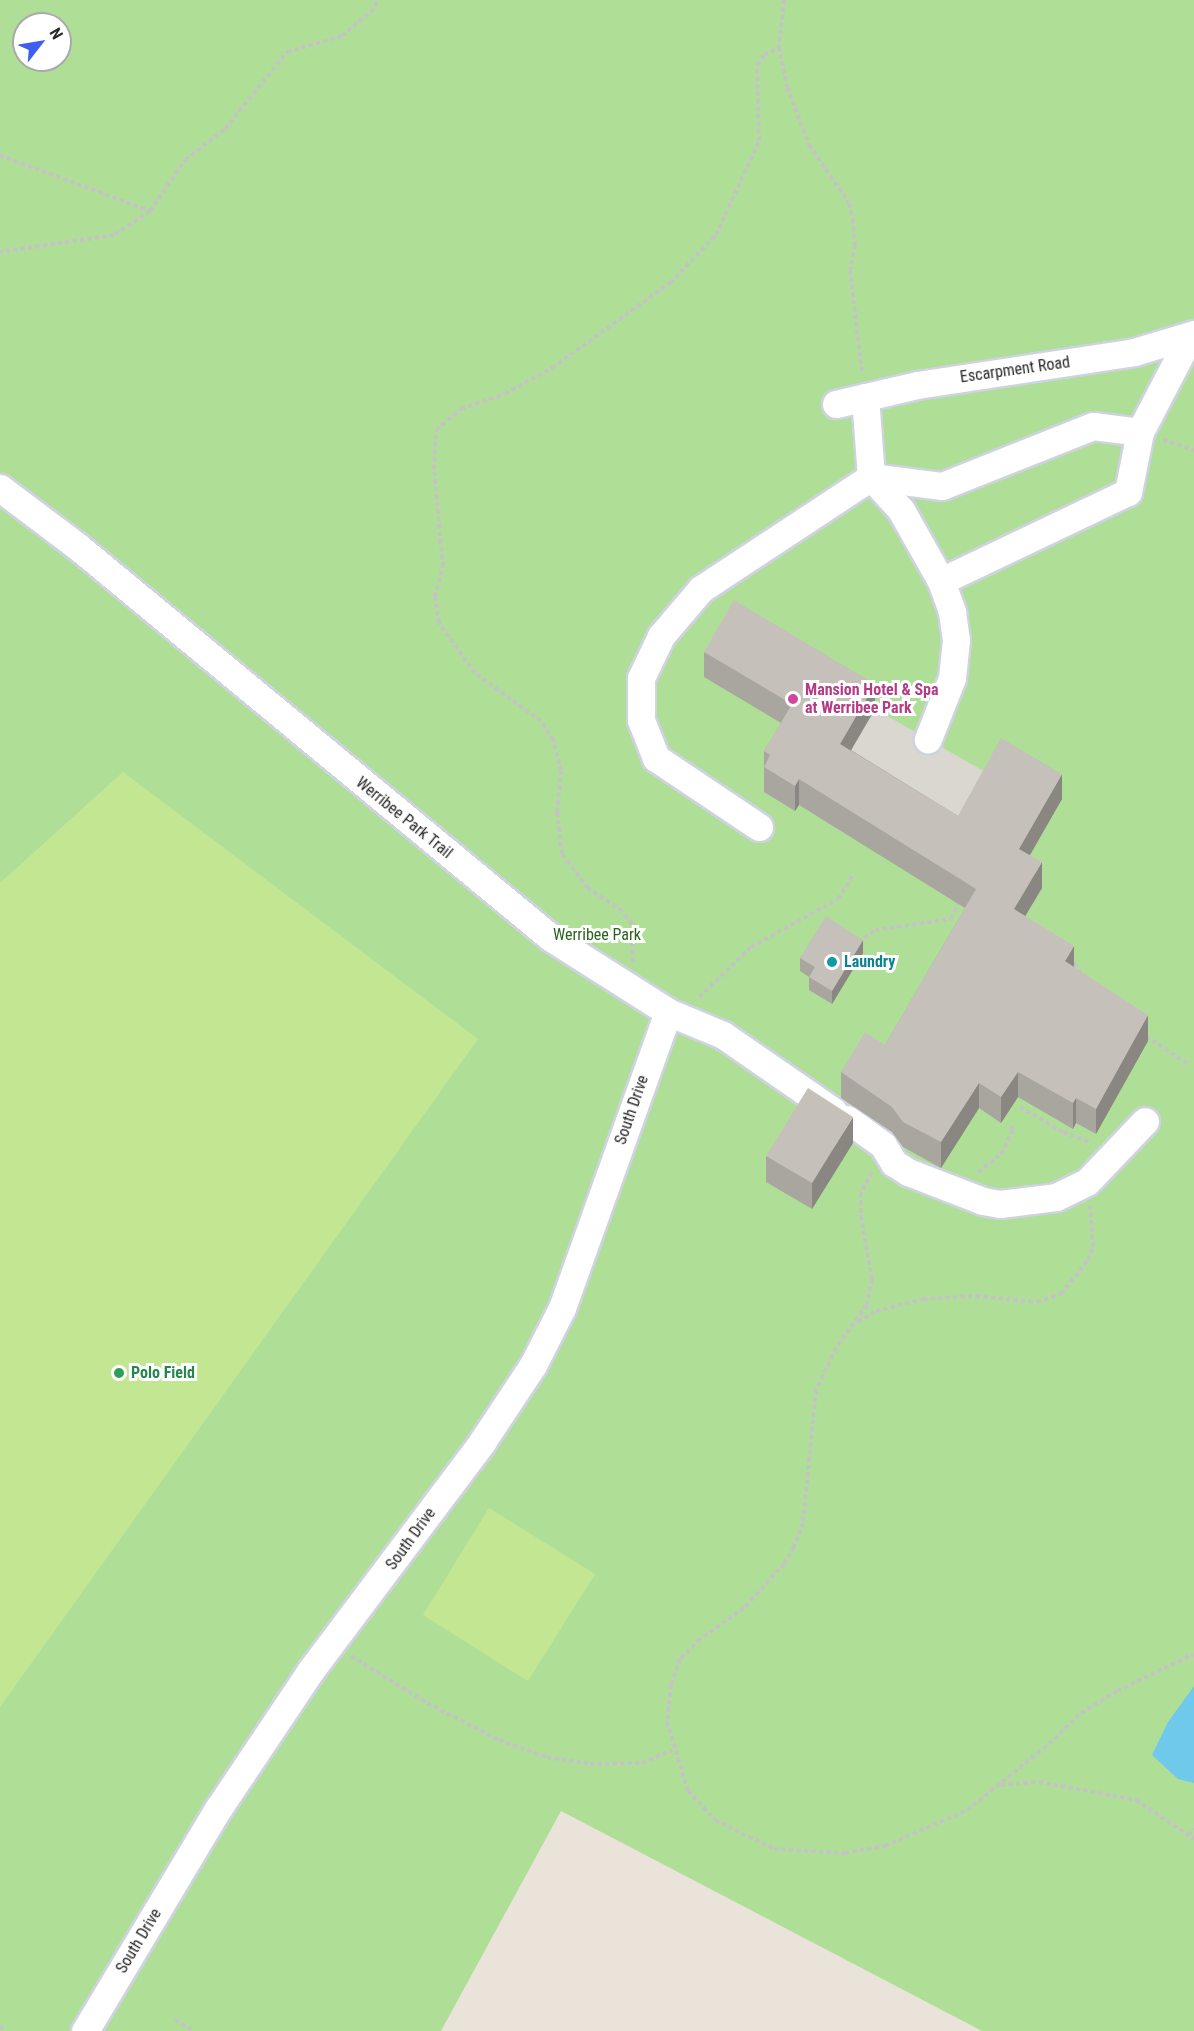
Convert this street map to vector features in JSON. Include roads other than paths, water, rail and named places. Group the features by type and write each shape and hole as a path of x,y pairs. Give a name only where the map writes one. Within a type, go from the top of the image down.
{"street":[{"name":"Escarpment Road","path":"836,404 917,384 1134,352 1192,335"},
{"path":"941,581 1128,492 1140,432 1192,335"},
{"path":"865,397 871,477 901,510 941,581 956,640 952,678 928,739"},
{"path":"759,827 656,758 641,720 641,678 661,636 702,589 871,477 942,486 1093,426 1140,432"},
{"name":"Werribee Park Trail","path":"0,488 77,546 550,937 676,1014 723,1035 883,1145 894,1163 935,1184 1000,1204 1056,1197 1087,1182 1115,1156 1145,1121"},
{"name":"South Drive","path":"85,2031 218,1809 333,1643 482,1442 533,1365 562,1308 676,1014"}],"water":[{"path":"1194,1686 1194,1783 1178,1779 1152,1755 1168,1722"}],"place":[{"name":"Mansion Hotel & Spa at Werribee Park","path":"793,699"},
{"name":"Laundry","path":"832,962"},
{"name":"Polo Field","path":"119,1373"}],"park label":[{"name":"Werribee Park","path":"597,935"}]}
